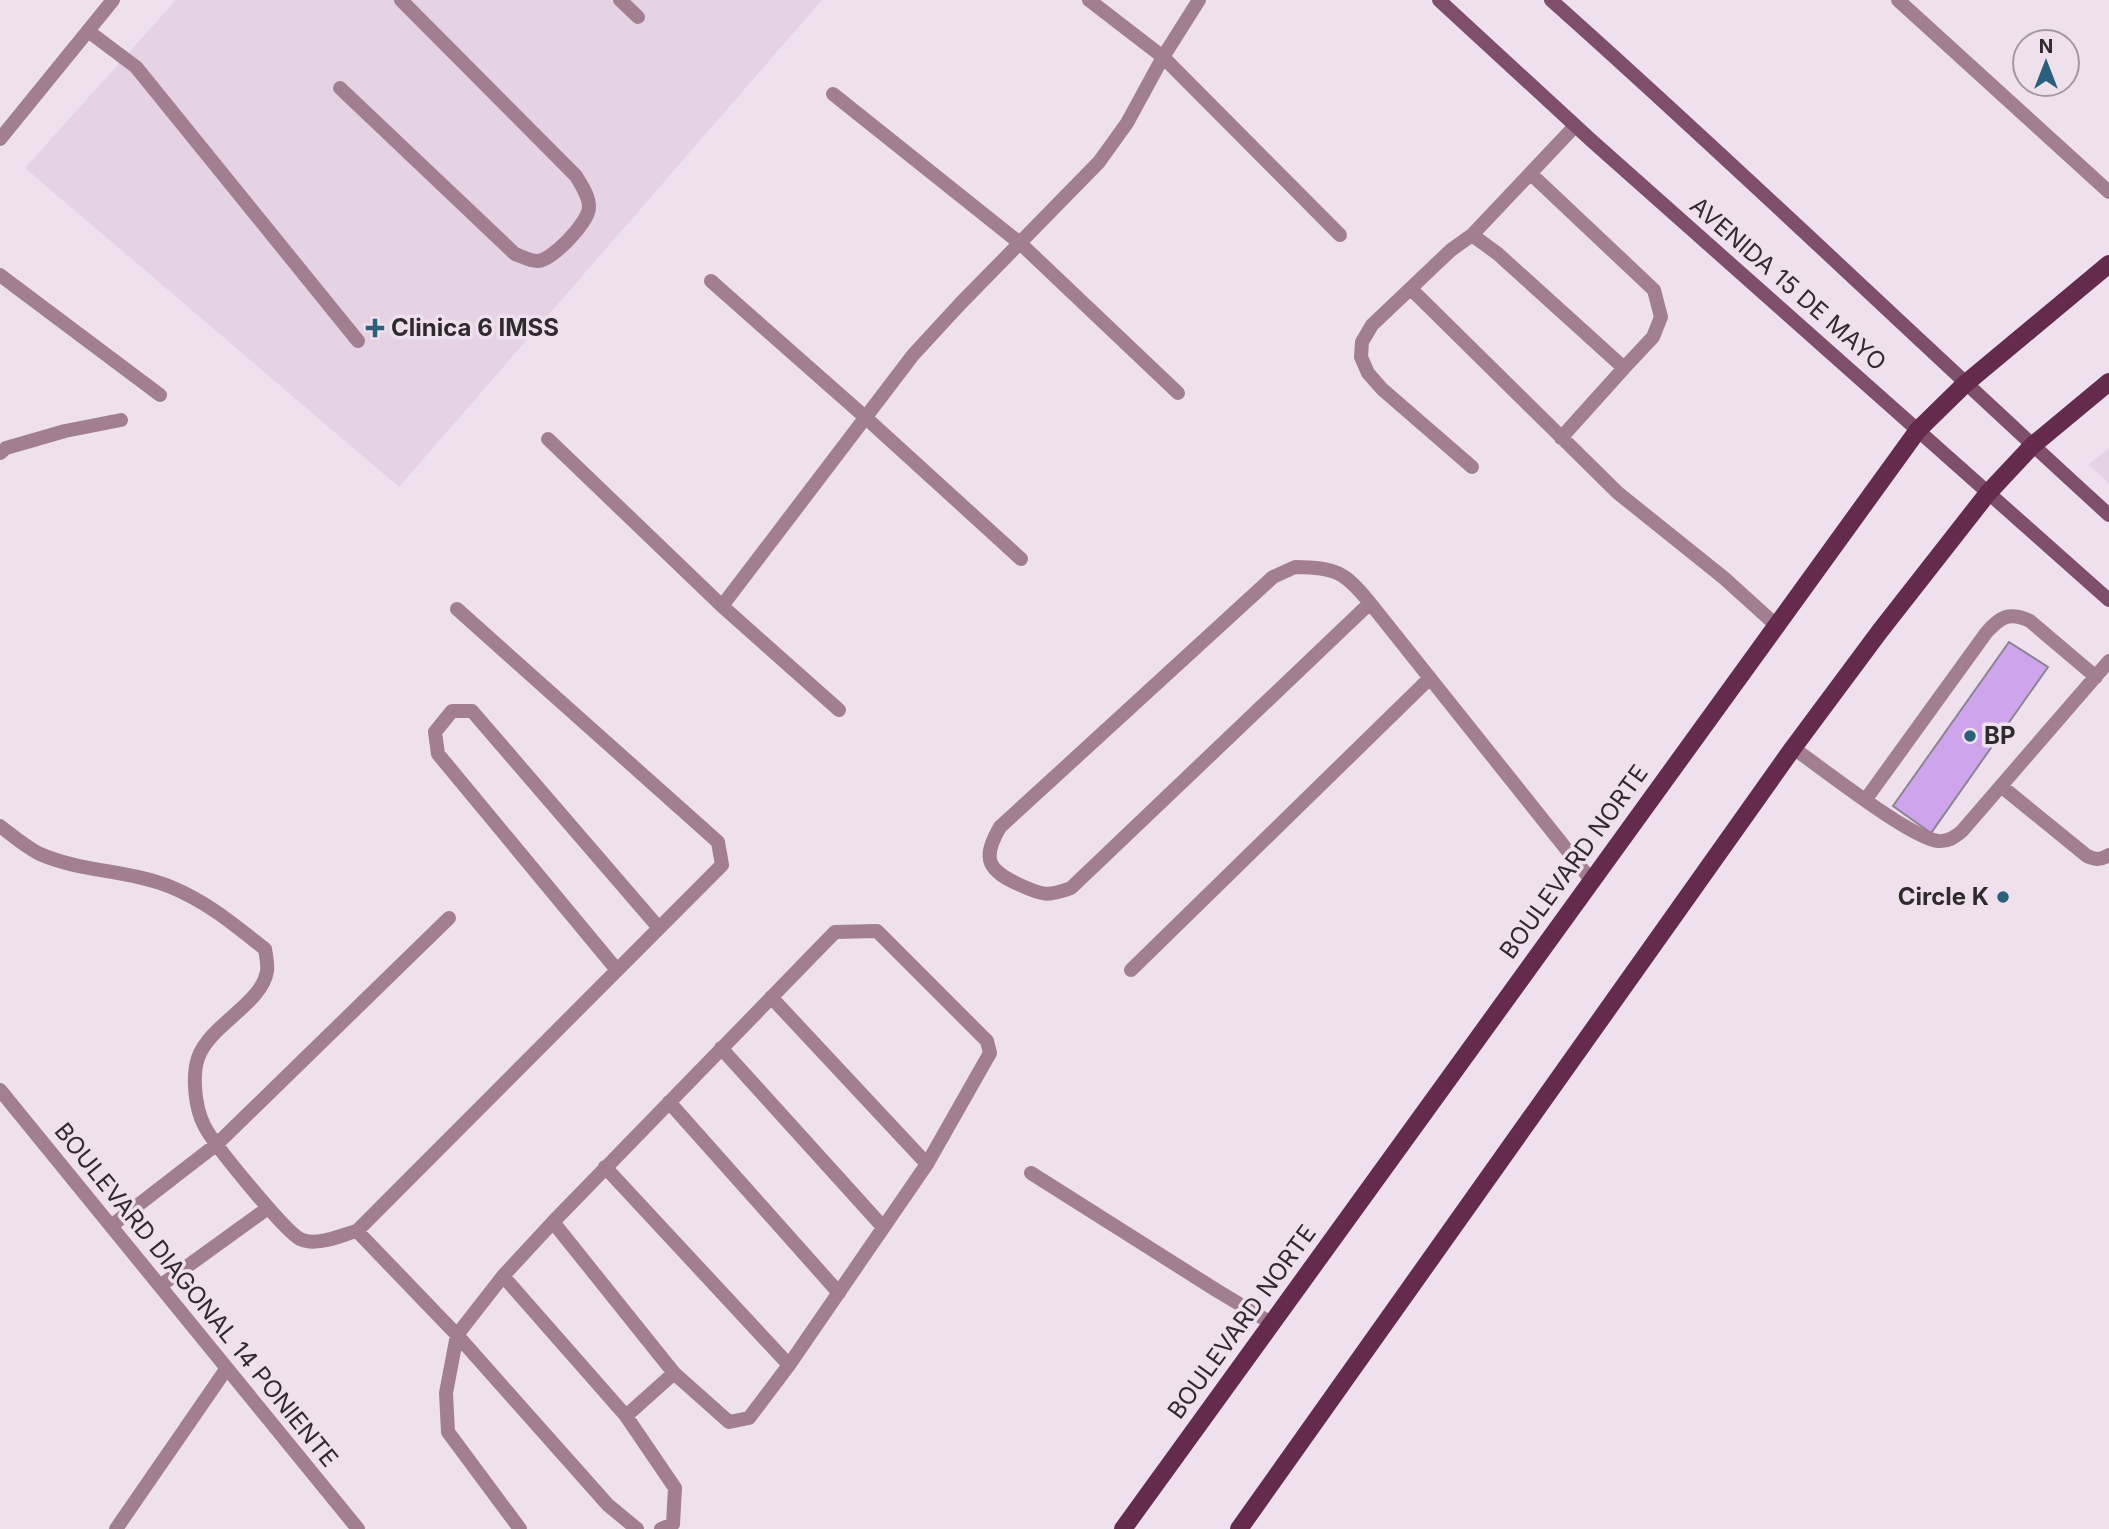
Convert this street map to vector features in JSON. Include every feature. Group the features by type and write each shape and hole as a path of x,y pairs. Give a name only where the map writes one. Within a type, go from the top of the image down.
{"main road":[{"name":"AVENIDA 15 DE MAYO","path":"1439,0 1575,126 2109,600"},
{"name":"AVENIDA 15 DE MAYO","path":"1551,0 1671,107 1965,384 2109,515"},
{"name":"BOULEVARD NORTE","path":"1123,1529 1919,430 1965,384 2109,264"},
{"path":"1239,1529 1793,748 1880,631 1988,493 2033,445 2109,382"}],"street":[{"path":"0,139 113,0"},
{"path":"340,88 515,254 536,261 550,257 585,220 589,207 586,192 576,176 401,0"},
{"path":"620,0 638,17"},
{"path":"1089,0 1163,57 1340,235"},
{"path":"722,606 865,417 932,335 1099,162 1128,123 1163,57 1199,0"},
{"path":"1898,0 2109,191"},
{"path":"88,31 136,67 358,341"},
{"path":"833,94 1021,244 1178,393"},
{"path":"1472,467 1368,373 1361,357 1362,342 1372,325 1451,250 1472,235 1575,126"},
{"path":"1531,174 1654,290 1661,317 1653,337 1561,438"},
{"path":"1472,235 1498,254 1624,368"},
{"path":"0,275 160,395"},
{"path":"711,281 1021,559"},
{"path":"1411,289 1618,493 1724,578 1776,625"},
{"path":"0,453 6,448 65,431 121,421"},
{"path":"548,439 722,606 839,710"},
{"path":"1370,603 1071,888 1044,896 999,876 991,867 992,841 1000,827 1273,577 1295,567 1322,567 1337,571 1353,582 1370,603 1430,678 1591,880"},
{"path":"0,826 38,853 75,864 129,874 169,887 217,910 265,949 267,970 263,983 216,1031 198,1058 195,1096 204,1126 268,1208 300,1239 318,1242 357,1230 722,865 718,842 457,609"},
{"path":"1866,799 1986,634 1996,622 2007,616 2020,616 2030,621 2096,677"},
{"path":"1793,748 1906,826 1935,841 1946,841 1962,831 2109,661"},
{"path":"1131,970 1430,678"},
{"path":"617,970 438,754 435,732 452,711 472,711 659,928"},
{"path":"2001,786 2087,856 2095,860 2109,855"},
{"path":"111,1226 217,1144 449,918"},
{"path":"520,1529 448,1432 446,1393 457,1335 503,1276 553,1222 605,1167 835,932 877,931 987,1041 990,1053 927,1164 789,1365 749,1418 729,1422 674,1373 553,1222"},
{"path":"771,997 927,1164"},
{"path":"721,1048 883,1227"},
{"name":"BOULEVARD DIAGONAL 14 PONIENTE","path":"0,1090 358,1529"},
{"path":"669,1102 839,1293"},
{"path":"605,1167 789,1365"},
{"path":"1031,1172 1272,1323"},
{"path":"160,1286 268,1208"},
{"path":"357,1230 457,1335 608,1505 636,1529"},
{"path":"503,1276 626,1416 675,1488 673,1524 661,1529"},
{"path":"116,1529 227,1368"},
{"path":"626,1416 674,1373"}],"shaded area":[{"name":"Clinica 6 IMSS","path":"176,0 822,0 399,487 25,168"},
{"path":"2109,448 2109,483 2088,465"}],"building":[{"name":"BP","path":"2009,642 2048,667 1931,833 1893,806"}],"place":[{"name":"Clinica 6 IMSS","path":"375,328"},
{"name":"BP","path":"1970,736"},
{"name":"Circle K","path":"2003,897"}]}
